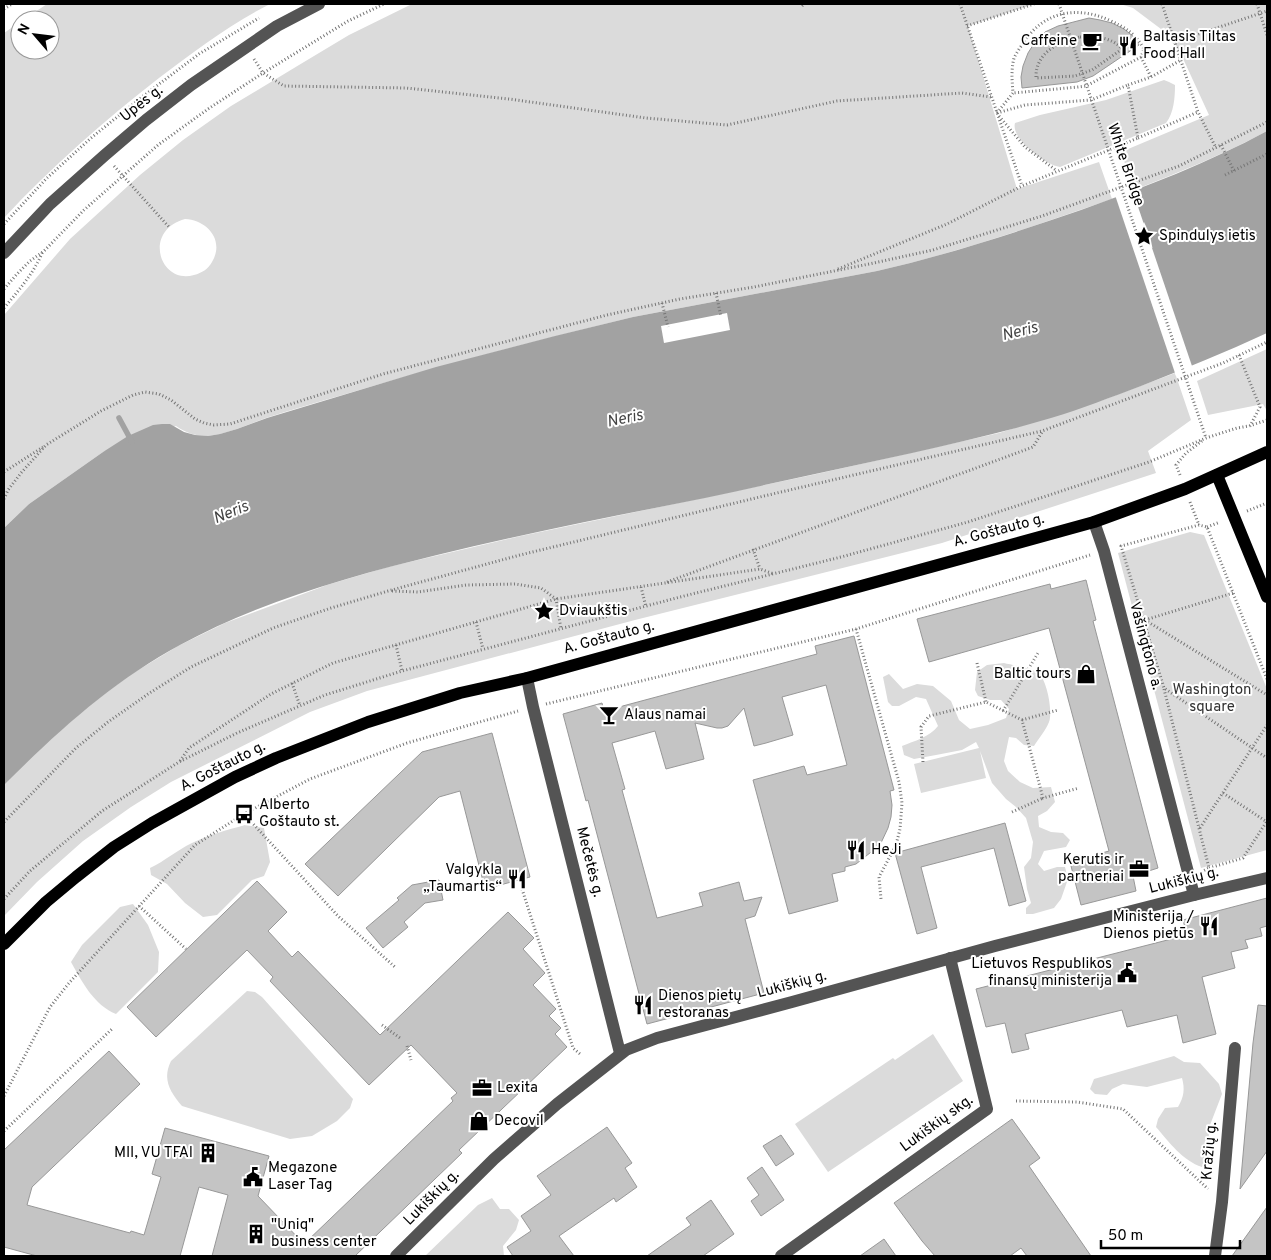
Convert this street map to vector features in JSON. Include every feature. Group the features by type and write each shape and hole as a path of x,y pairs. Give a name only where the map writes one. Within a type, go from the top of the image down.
{"main road":[{"name":"A. Goštauto g.","path":"4,944 46,902 76,877 114,847 152,823 235,777 276,758 368,722 460,693 527,678 1094,522 1185,489 1267,452"},
{"path":"1217,475 1267,597"}],"street":[{"name":"Upės g.","path":"4,254 50,204 146,120 191,85 277,26 319,4"},
{"name":"Vašingtono a.","path":"1094,522 1104,551 1194,894"},
{"name":"Mečetės g.","path":"527,678 620,1053"},
{"name":"Lukiškių g.","path":"396,1256 494,1159 557,1104 626,1050 657,1038 950,958 1194,894 1267,878"},
{"name":"Lukiškių skg.","path":"781,1256 987,1109 950,958"},
{"name":"Kražių g.","path":"1215,1256 1222,1202 1235,1048"}],"path":[{"path":"4,9 12,4"},
{"path":"4,289 16,274 44,251 84,210 158,145 263,73 348,21 384,4"},
{"path":"960,4 1022,186"},
{"path":"967,26 1034,4"},
{"name":"White Bridge","path":"1059,4 1206,438"},
{"path":"1162,4 1198,112 1216,148"},
{"path":"1257,4 1267,35"},
{"path":"1175,42 1267,10"},
{"path":"997,113 1014,93 1086,86 1141,57 1144,49 1139,40 1127,28 1094,14 1082,12 1063,14 1044,21 1028,35 1014,57 1012,75 1014,93"},
{"path":"1098,37 1114,43 1122,49 1092,70 1082,74 1066,78 1036,78 1036,71 1043,55 1049,49 1070,39 1098,37"},
{"path":"1141,57 1151,77"},
{"path":"997,113 1025,105 1091,100 1151,77 1181,60"},
{"path":"263,73 284,86 406,88 646,118 727,125 836,101 962,93 992,96"},
{"path":"1128,85 1138,138"},
{"path":"830,272 946,224 1022,186 1198,112"},
{"path":"997,113 1024,147 1057,172"},
{"path":"4,472 101,411 133,395 145,392 159,394 171,400 195,419 204,423 214,425 230,424 383,374 607,315 830,272 932,250 1033,219 1180,166 1267,122"},
{"path":"1221,145 1234,171"},
{"path":"1225,175 1267,154"},
{"path":"105,155 168,227"},
{"path":"4,308 31,276 44,251"},
{"path":"716,293 721,317"},
{"path":"662,303 668,327"},
{"path":"4,822 76,748 124,711 191,667 273,628 388,591 520,555 666,519 1042,432 1223,363 1267,342"},
{"path":"1239,355 1260,407 1249,426"},
{"path":"4,899 30,871 102,810 179,762 237,732 325,695 402,671 646,606 841,557 968,522 1149,462 1206,438 1267,420"},
{"path":"659,584 1033,448 1042,432"},
{"path":"1176,465 1206,438"},
{"path":"4,499 12,484 46,444"},
{"path":"4,1096 50,1007 69,983 195,845 244,814 310,780 407,743 533,707 856,630 1104,551 1199,524 1207,527 1267,679"},
{"path":"1121,546 1164,688 1209,868"},
{"path":"753,549 760,569"},
{"path":"179,762 189,748 270,694 333,663 556,598 760,569 774,574"},
{"path":"388,591 418,592 466,585 515,584 541,588 556,598 561,629"},
{"path":"640,587 646,606"},
{"path":"1144,620 1234,593"},
{"path":"1144,620 1267,695"},
{"path":"476,622 484,649"},
{"path":"856,630 899,782 902,803 900,829 896,845 879,877 881,899"},
{"path":"396,645 402,671"},
{"path":"1003,711 1038,653"},
{"path":"977,663 986,702"},
{"path":"292,683 300,706"},
{"path":"1164,688 1267,758"},
{"path":"923,762 921,727 929,716 986,702 1022,720 1058,710"},
{"path":"1022,720 1043,798"},
{"path":"1200,829 1267,725"},
{"path":"1012,812 1043,798 1079,788"},
{"path":"1189,876 1243,858 1267,821 1223,793"},
{"path":"244,814 338,916 395,966"},
{"path":"522,889 573,1048 580,1054"},
{"path":"139,906 186,949"},
{"path":"382,1025 400,1038"},
{"path":"4,1131 113,1028"},
{"path":"407,1046 411,1060"},
{"path":"1016,1102 1077,1102 1123,1109 1197,1179"}],"green space":[{"path":"47,4 270,4 213,38 138,94 59,163 4,218 4,33 10,29 10,60 60,60 60,10 38,10"},
{"path":"412,4 1034,4 968,26 1017,189 1099,162 1112,199 995,238 907,264 633,317 596,326 375,385 284,412 223,433 208,436 199,435 187,432 176,426 103,452 29,504 4,528 4,315 70,239 140,175 183,140 231,106 349,35","holes":["185,219 193,220 207,227 212,233 215,239 215,254 210,264 200,273 182,276 172,272 165,265 160,245 163,234 172,225"]},
{"path":"1120,4 1267,4 1267,131 1202,162 1134,190 1121,152 1209,115 1180,52 1161,29 1133,8"},
{"path":"1164,80 1175,85 1172,110 1166,123 1060,167 1050,164 1038,156 1026,146 1017,134 1015,123 1040,115 1106,100"},
{"path":"1267,349 1267,411 1263,404 1208,415 1197,381"},
{"path":"1175,373 1191,420 1148,451 1156,473 942,543 635,620 367,691 310,712 171,782 131,807 83,841 37,882 4,916 4,785 38,750 85,709 130,675 178,646 225,623 327,585 388,567 521,536 812,475 999,433 1103,400"},
{"name":"Washington square","path":"1190,532 1204,535 1267,689 1267,850 1201,868 1118,553"},
{"path":"1004,663 1027,668 1041,676 1048,696 1050,717 1048,725 1034,746 1024,745 1016,738 1009,737 1004,761 1008,771 1020,782 1033,788 1051,787 1055,802 1047,811 1038,816 1039,827 1051,832 1063,833 1070,840 1066,847 1044,851 1038,864 1044,871 1065,867 1068,879 1061,899 1054,908 1033,914 1026,914 1026,908 1031,903 1024,867 1031,858 1033,842 1026,818 992,783 980,751 986,778 921,793 914,764 979,748 976,742 962,750 914,759 904,755 902,746 926,736 938,726 926,699 916,697 899,706 892,706 888,702 883,677 889,674 903,689 917,684 933,686 951,701 959,720 970,729 1006,718 1009,709 1001,700 990,700 978,696 975,690 977,672 987,665"},
{"path":"245,825 264,828 270,862 264,876 252,880 217,915 203,917 185,903 167,884 151,875 150,868 198,840"},
{"path":"133,904 148,925 159,952 158,972 116,1014 95,999 84,985 71,962 82,945 120,907"},
{"path":"247,991 255,992 262,997 353,1099 350,1108 337,1121 312,1136 290,1139 182,1106 171,1090 167,1074 171,1061"},
{"path":"933,1034 963,1081 828,1172 795,1124 893,1058 895,1060"},
{"path":"1174,1056 1184,1062 1200,1063 1219,1084 1222,1094 1210,1125 1206,1162 1202,1167 1183,1156 1156,1127 1158,1119 1165,1108 1178,1107 1183,1096 1182,1078 1147,1087 1123,1084 1112,1089 1107,1095 1095,1094 1090,1089 1094,1079"},
{"path":"492,1198 500,1209 509,1209 519,1220 516,1230 503,1246 504,1256 425,1256 478,1205"}],"water":[{"name":"Neris","path":"1267,131 1267,333 1141,386 1074,411 1016,428 912,453 470,547 338,581 273,603 210,630 155,659 109,691 65,727 4,785 4,528 29,504 128,436 153,425 162,424 170,424 184,432 195,435 208,436 220,434 436,367 555,336 633,317 877,271 929,258 1031,227 1129,192 1199,164"}],"pier":[{"path":"1132,189 1193,369 1176,376 1115,195"},
{"path":"727,313 730,330 664,343 661,326"}],"building":[{"path":"1089,18 1112,23 1124,29 1134,37 1139,45 1093,76 1077,82 1022,88 1023,66 1035,42 1045,32 1058,26"},
{"path":"1086,580 1096,620 1093,621 1158,868 1133,876 1136,891 1081,905 1070,862 1109,851 1049,628 929,662 917,619 1050,584 1051,589"},
{"path":"854,636 894,790 890,791 891,817 880,845 856,864 845,867 845,871 832,874 838,901 789,914 753,780 804,766 807,775 847,765 826,685 782,697 793,735 766,743 754,746 744,708 728,726 722,728 695,723 704,759 666,769 655,731 612,743 625,789 622,790 657,918 703,906 699,893 739,882 744,901 762,897 755,916 745,919 764,993 647,1024 588,800 586,801 563,714 602,703 604,711 817,654 815,646"},
{"path":"492,733 530,877 485,889 460,791 439,797 338,896 305,864 422,752"},
{"path":"1005,823 1026,901 1009,906 994,848 921,867 937,928 917,934 895,853"},
{"path":"439,880 443,900 425,903 404,922 408,927 383,948 366,928 399,900 397,898 412,885"},
{"path":"257,881 287,912 268,931 292,957 298,951 380,1035 508,912 534,938 523,949 545,973 533,985 556,1009 549,1016 561,1028 555,1034 567,1047 459,1150 462,1153 355,1256 212,1256 228,1195 199,1187 180,1256 37,1256 4,1247 4,1150 109,1051 140,1084 32,1187 27,1205 130,1233 131,1231 144,1235 161,1177 152,1174 165,1128 269,1156 258,1196 304,1244 453,1101 451,1098 457,1093 411,1045 369,1085 270,981 273,977 247,950 156,1037 127,1007"},
{"name":"Lietuvos Respublikos finansų ministerija","path":"1267,898 1267,926 1260,928 1262,936 1245,940 1248,948 1231,952 1235,968 1202,977 1216,1034 1183,1043 1177,1015 1127,1027 1122,1010 1025,1034 1029,1049 1012,1053 1005,1023 986,1027 976,989 1187,935 1183,920"},
{"path":"1258,1005 1267,1006 1267,1151 1240,1189 1253,1043"},
{"path":"1012,1119 1040,1158 1029,1166 1091,1256 1027,1256 1021,1248 1010,1256 935,1256 894,1203"},
{"path":"607,1127 632,1163 625,1168 637,1187 616,1202 614,1198 559,1236 574,1256 513,1256 507,1247 531,1231 521,1216 551,1195 537,1176"},
{"path":"781,1135 794,1154 776,1166 763,1146"},
{"path":"762,1167 784,1200 761,1216 751,1201 759,1195 747,1178"},
{"path":"711,1200 734,1234 703,1256 647,1256 691,1225 686,1218"},
{"path":"1267,1207 1267,1256 1232,1256"},
{"path":"884,1239 896,1256 860,1256"}],"waterway":[{"path":"119,418 132,442"}],"place":[{"name":"Caffeine","path":"1092,41"},
{"name":"Baltasis Tiltas Food Hall","path":"1128,46"},
{"name":"Spindulys ietis","path":"1144,236"},
{"name":"Dviaukštis","path":"544,611"},
{"name":"Baltic tours","path":"1086,674"},
{"name":"Alaus namai","path":"609,715"},
{"name":"Alberto Goštauto st.","path":"244,814"},
{"name":"HeJi","path":"856,850"},
{"name":"Kerutis ir partneriai","path":"1139,869"},
{"name":"Valgykla „Taumartis“","path":"517,879"},
{"name":"Ministerija / Dienos pietūs","path":"1209,926"},
{"name":"Lietuvos Respublikos finansų ministerija","path":"1127,973"},
{"name":"Dienos pietų restoranas","path":"643,1005"},
{"name":"Lexita","path":"482,1088"},
{"name":"Decovil","path":"479,1121"},
{"name":"MII, VU TFAI","path":"208,1153"},
{"name":"Megazone Laser Tag","path":"253,1177"},
{"name":"\"Uniq\" business center","path":"256,1234"}]}
